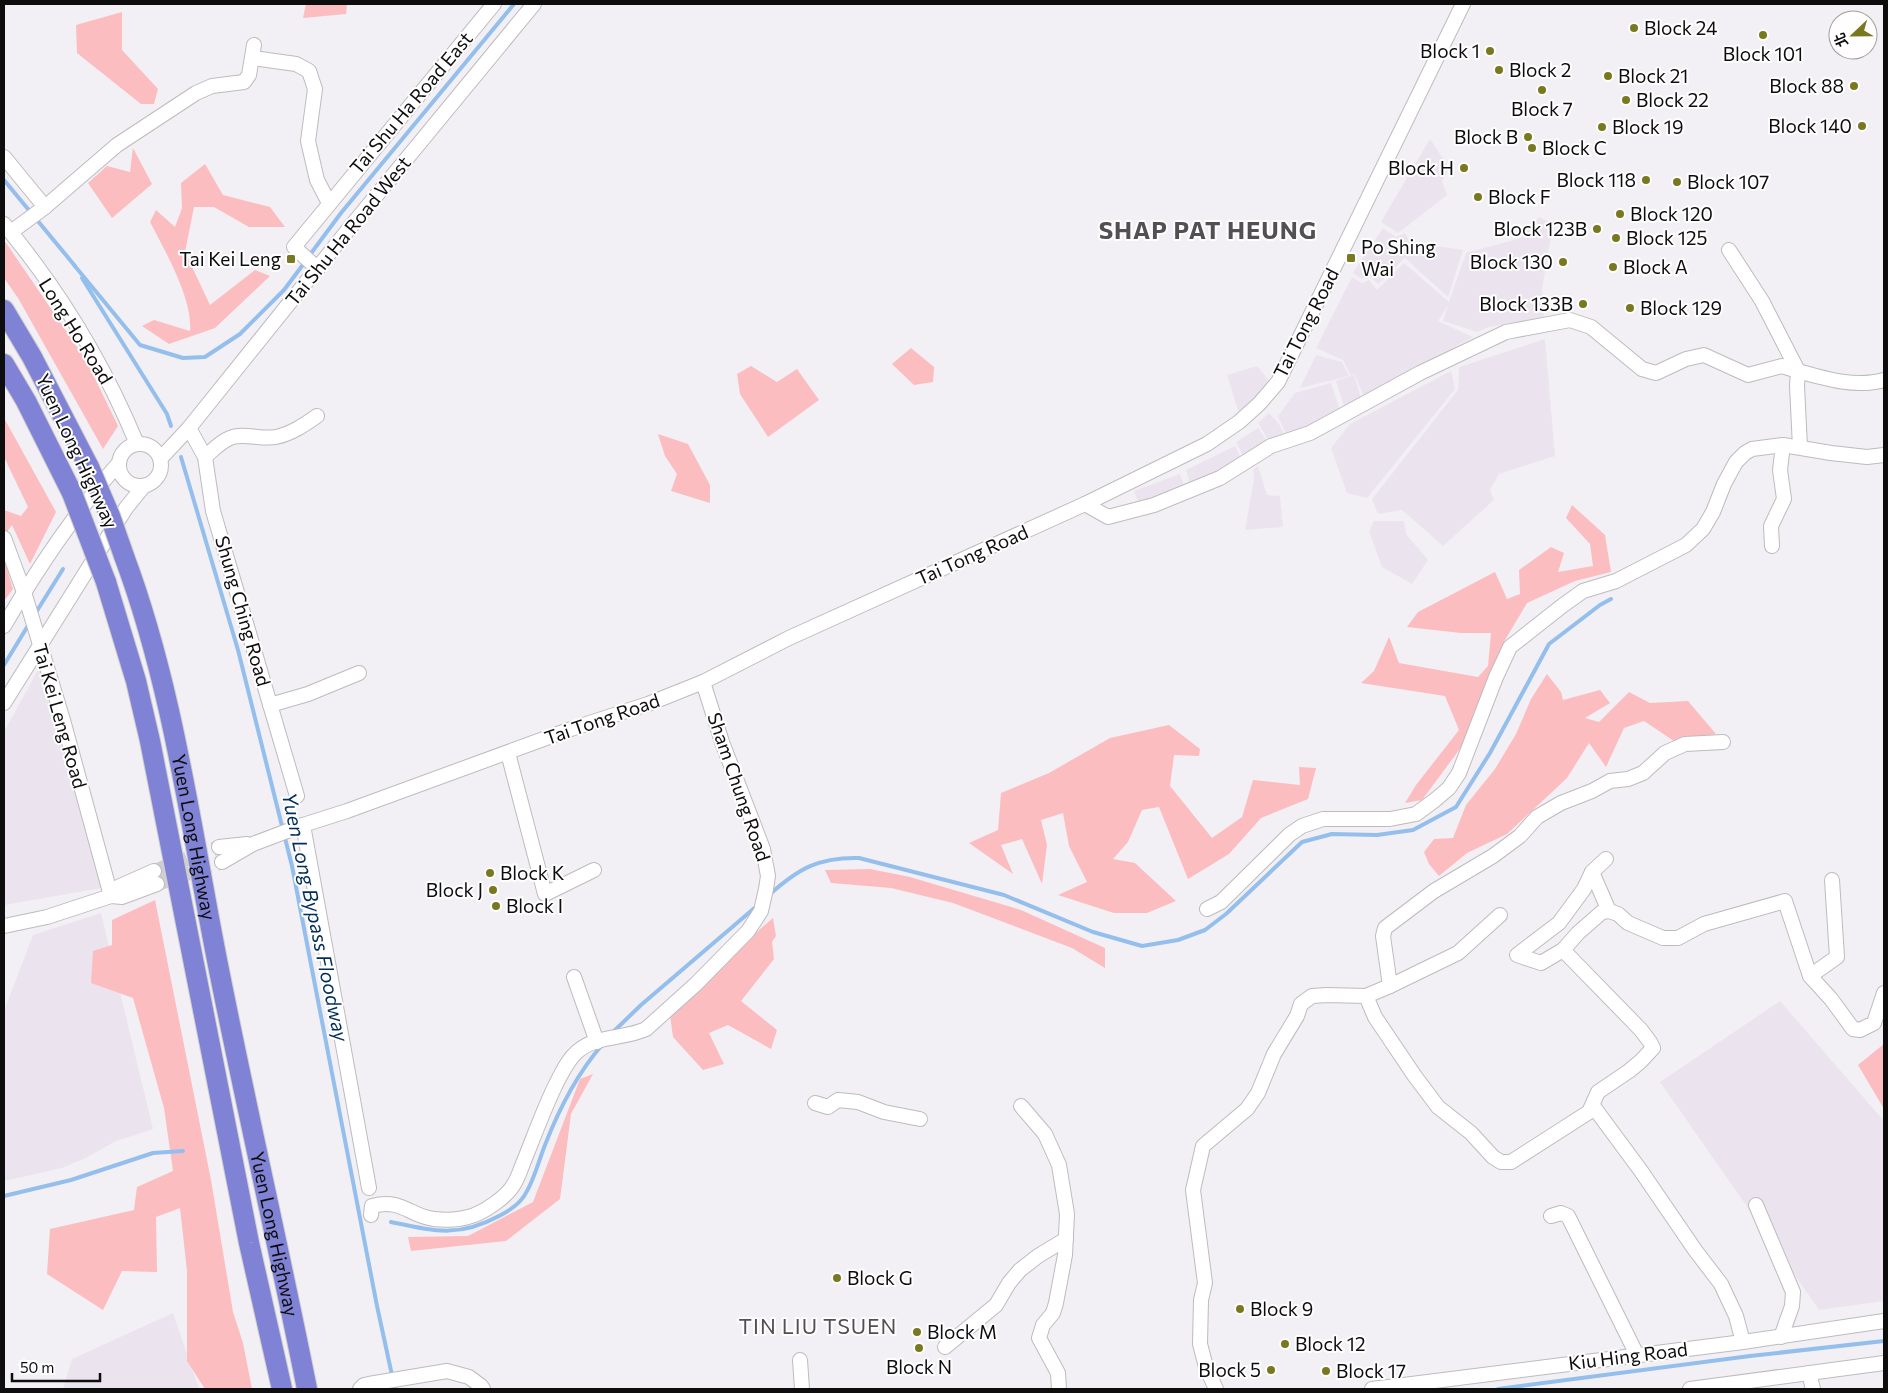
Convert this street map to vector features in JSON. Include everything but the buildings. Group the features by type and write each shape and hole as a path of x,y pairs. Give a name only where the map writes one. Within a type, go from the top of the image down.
{"highway":[{"name":"Yuen Long Highway","path":"4,310 36,364 89,467 110,516 148,628 171,722 218,966 288,1290 307,1389"},
{"name":"Yuen Long Highway","path":"4,364 26,400 72,493 106,582 136,681 150,741 249,1243 282,1389"}],"street":[{"name":"Tai Shu Ha Road East","path":"318,268 294,247 494,4"},
{"name":"Tai Shu Ha Road West","path":"4,703 38,639 126,508 143,487 157,479 162,469 161,458 189,428 534,4"},
{"name":"Tai Tong Road","path":"222,862 253,844 303,825 571,729 648,704 704,682 789,638 1085,504 1206,444 1239,422 1259,404 1278,382 1463,4"},
{"path":"10,229 46,207 117,145 196,93 212,86 244,82 250,75 253,52 296,64 309,71 314,89 308,141 317,180 329,203"},
{"path":"4,157 46,207"},
{"name":"Long Ho Road","path":"10,229 66,307 98,360 137,444"},
{"path":"1729,250 1762,301 1798,371 1800,447"},
{"path":"1085,504 1108,517 1162,502 1220,478 1271,446 1310,433 1420,373 1506,332 1570,320 1591,327 1642,369 1656,373 1686,359 1704,355 1748,375 1782,366 1829,380 1869,384 1884,380"},
{"path":"205,457 230,438 236,436 275,437 296,430 317,416"},
{"name":"Shung Ching Road","path":"189,428 205,457 213,511 297,796"},
{"path":"143,487 128,483 120,471 119,464 122,454 128,447 137,444 147,444 155,449 161,458"},
{"path":"1772,546 1771,526 1782,505 1785,494 1780,470 1783,444"},
{"path":"1207,909 1216,898 1302,826 1323,819 1390,819 1416,814 1435,800 1449,788 1459,773 1496,677 1510,648 1583,591 1616,581 1686,545 1703,529 1736,462 1745,453 1752,449 1783,444 1858,456 1884,455"},
{"path":"4,626 103,481 119,464"},
{"name":"Tai Kei Leng Road","path":"4,538 25,597 63,720 111,896"},
{"path":"270,705 308,694 358,673"},
{"name":"Sham Chung Road","path":"591,1043 623,1037 646,1029 748,931 761,911 768,876 763,850 722,742 704,682"},
{"path":"1390,986 1383,936 1385,928 1434,891 1492,856 1520,836 1537,817 1561,803 1592,791 1610,781 1628,779 1643,773 1665,753 1685,744 1723,742"},
{"path":"508,753 545,894 594,870"},
{"path":"303,825 369,1188"},
{"name":"Tai Tong Road","path":"219,847 253,844"},
{"path":"1606,859 1592,872 1584,889 1559,923 1517,955 1541,963 1563,950 1578,933 1602,912 1609,911 1618,914 1628,923 1663,938 1678,938 1704,924 1785,901 1810,976 1831,999 1853,1029 1860,1030 1874,1023 1884,993"},
{"path":"1592,872 1609,911"},
{"path":"4,926 47,916 111,896 122,897 156,878"},
{"path":"1810,976 1837,957 1832,880"},
{"path":"1216,1389 1206,1367 1200,1344 1200,1300 1205,1283 1193,1190 1203,1146 1247,1109 1258,1093 1274,1054 1301,1004 1312,996 1366,996 1390,986 1458,953 1500,915"},
{"path":"1366,996 1376,1017 1414,1075 1438,1107 1471,1133 1493,1157 1501,1162 1511,1162 1589,1112 1598,1092 1629,1071 1653,1048 1641,1030 1563,950"},
{"path":"371,1215 372,1206 384,1203 398,1205 433,1219 469,1217 497,1202 514,1185 548,1100 567,1062 591,1043 574,977"},
{"path":"815,1103 828,1108 838,1100 858,1102 884,1112 920,1119"},
{"path":"1021,1106 1045,1134 1059,1165 1067,1214 1065,1255 1053,1313 1043,1325 1039,1338 1058,1373 1059,1389"},
{"path":"1593,1106 1721,1284 1736,1316 1743,1342"},
{"path":"1756,1205 1793,1292 1792,1306 1781,1337"},
{"path":"1551,1216 1561,1213 1568,1216 1637,1355"},
{"path":"945,1348 996,1305 1012,1278 1020,1270 1038,1256 1066,1239"},
{"name":"Kiu Hing Road","path":"1372,1389 1781,1337 1884,1321"},
{"path":"800,1360 802,1389"},
{"path":"1690,1389 1884,1363"},
{"path":"360,1389 364,1385 447,1371 469,1377 483,1389"},
{"path":"1809,1373 1812,1389"}],"shaded area":[{"path":"306,4 347,4 346,14 303,18"},
{"path":"122,12 122,50 158,89 154,104 141,104 77,53 76,25"},
{"path":"1430,139 1449,168 1442,181 1447,195 1398,233 1381,222"},
{"path":"133,148 152,184 112,218 88,183 107,166 130,172"},
{"path":"205,164 223,195 270,207 285,227 249,227 214,207 194,207 185,252 210,305 255,270 270,276 215,328 169,344 142,326 154,320 190,331 190,318 177,275 150,222 156,210 175,227 182,208 181,183"},
{"path":"1539,217 1553,224 1542,289 1544,317 1489,327 1477,332 1443,321 1448,305 1438,321 1473,337 1364,397 1354,373 1351,376 1343,360 1316,348 1352,277 1362,283 1369,280 1377,290 1404,263 1449,302 1466,253 1521,238"},
{"path":"1383,228 1396,237 1405,233 1410,242 1463,250 1448,297 1405,258 1378,284 1369,275 1362,279 1353,273"},
{"path":"4,240 86,360 118,426 103,449 18,298 4,278"},
{"path":"1545,339 1555,456 1499,474 1490,490 1494,500 1443,546 1402,510 1378,514 1372,499 1458,390 1459,367"},
{"path":"911,348 934,367 933,382 914,385 892,364"},
{"path":"1316,355 1342,362 1349,376 1300,388"},
{"path":"751,366 777,382 797,369 819,400 768,437 740,394 737,374"},
{"path":"1257,366 1271,383 1239,413 1227,375"},
{"path":"1451,371 1455,389 1367,498 1347,493 1331,448 1350,424"},
{"path":"1354,375 1363,404 1345,409 1336,381"},
{"path":"1331,383 1341,413 1286,434 1278,416 1295,393"},
{"path":"1269,413 1279,424 1286,438 1271,444 1258,423"},
{"path":"4,418 56,512 30,564 12,525 4,536 4,510 21,516 28,507 4,457"},
{"path":"1258,428 1269,444 1245,459 1236,442"},
{"path":"658,434 688,444 710,485 710,503 671,491 677,474 665,456"},
{"path":"1235,446 1242,460 1191,487 1186,470"},
{"path":"1258,466 1267,495 1280,496 1283,527 1245,530 1254,480 1253,470"},
{"path":"1180,474 1184,486 1139,504 1134,491"},
{"path":"1572,505 1605,535 1611,572 1575,581 1527,603 1505,640 1462,746 1422,800 1405,803 1416,785 1459,730 1445,696 1361,683 1374,671 1389,637 1399,663 1478,677 1488,666 1491,633 1461,633 1407,627 1418,612 1495,572 1507,599 1520,594 1519,570 1551,547 1564,553 1558,572 1593,566 1590,544 1566,518"},
{"path":"1374,521 1404,521 1406,534 1428,560 1412,584 1382,567 1369,531"},
{"path":"4,559 13,589 4,601"},
{"path":"39,668 102,888 4,905 4,732"},
{"path":"1547,674 1561,692 1563,700 1600,690 1610,703 1585,718 1599,722 1629,692 1650,703 1688,701 1716,734 1674,741 1644,721 1624,728 1606,767 1589,743 1567,778 1507,834 1467,853 1439,876 1429,864 1424,852 1434,839 1453,838 1466,805 1495,769 1516,734 1531,699"},
{"path":"1169,725 1200,749 1199,756 1174,755 1170,786 1212,838 1242,817 1253,780 1300,785 1299,767 1316,768 1308,799 1261,818 1229,854 1188,879 1159,807 1142,810 1128,842 1113,859 1135,863 1176,901 1147,913 1114,913 1058,895 1087,882 1069,846 1063,813 1041,820 1047,845 1042,884 1022,839 1001,845 1013,874 969,843 998,830 1001,793 1049,773 1110,738"},
{"path":"870,869 910,877 1021,910 1105,948 1105,968 1072,948 953,903 891,888 831,883 825,870"},
{"path":"155,900 211,1180 233,1312 243,1343 252,1389 205,1389 187,1361 187,1271 180,1208 156,1217 157,1272 122,1271 103,1310 47,1274 50,1229 134,1210 137,1187 173,1171 164,1108 133,998 91,983 93,951 112,945 112,920"},
{"path":"101,913 153,1129 116,1141 84,1159 62,1168 4,1181 4,1011 33,935"},
{"path":"773,918 776,936 772,942 774,959 741,1001 777,1030 771,1049 728,1025 709,1033 724,1064 703,1070 673,1037 669,1008"},
{"path":"1780,1001 1884,1121 1884,1301 1819,1310 1660,1082"},
{"path":"1884,1044 1884,1109 1858,1065"},
{"path":"593,1074 571,1114 560,1199 506,1241 411,1251 408,1237 468,1236 533,1202 580,1079"},
{"path":"173,1313 199,1389 63,1389 72,1359"}],"waterway":[{"path":"309,256 341,213 514,4"},
{"name":"Yuen Long Bypass Floodway","path":"4,180 75,266"},
{"path":"74,265 140,345 183,358 205,357 240,334 284,290 305,262"},
{"name":"Yuen Long Bypass Floodway","path":"82,278 167,414 171,426"},
{"name":"Yuen Long Bypass Floodway","path":"181,457 238,650 292,866 377,1306 395,1389"},
{"path":"35,614 63,569"},
{"path":"769,895 809,866 832,860 859,858 1004,895 1093,932 1142,946 1178,940 1205,930 1226,914 1302,842 1332,834 1377,835 1413,830 1456,807 1490,753 1549,644 1600,605 1611,599"},
{"path":"4,665 29,624"},
{"path":"611,1034 641,1005 758,905"},
{"path":"391,1222 433,1230 458,1230 484,1223 515,1206 530,1186 562,1105 584,1068 602,1045"},
{"path":"4,1196 71,1180 153,1153 183,1151"},
{"path":"1498,1389 1750,1356 1884,1341"}],"tunnel":[{"path":"154,871 219,847"},
{"path":"157,884 222,862"}],"place":[{"name":"Block 24","path":"1634,28"},
{"name":"Block 101","path":"1763,35"},
{"name":"Block 1","path":"1490,51"},
{"name":"Block 2","path":"1499,70"},
{"name":"Block 21","path":"1608,76"},
{"name":"Block 88","path":"1854,86"},
{"name":"Block 7","path":"1542,90"},
{"name":"Block 22","path":"1626,100"},
{"name":"Block 140","path":"1862,126"},
{"name":"Block 19","path":"1602,127"},
{"name":"Block B","path":"1528,137"},
{"name":"Block C","path":"1532,148"},
{"name":"Block H","path":"1464,168"},
{"name":"Block 118","path":"1646,180"},
{"name":"Block 107","path":"1677,182"},
{"name":"Block F","path":"1478,197"},
{"name":"Block 120","path":"1620,214"},
{"name":"Block 123B","path":"1597,229"},
{"name":"Block 125","path":"1616,238"},
{"name":"Po Shing Wai","path":"1351,258"},
{"name":"Tai Kei Leng","path":"291,259"},
{"name":"Block 130","path":"1563,262"},
{"name":"Block A","path":"1613,267"},
{"name":"Block 133B","path":"1583,304"},
{"name":"Block 129","path":"1630,308"},
{"name":"Block K","path":"490,873"},
{"name":"Block J","path":"493,890"},
{"name":"Block I","path":"496,906"},
{"name":"Block G","path":"837,1278"},
{"name":"Block 9","path":"1240,1309"},
{"name":"Block M","path":"917,1332"},
{"name":"Block 12","path":"1285,1344"},
{"name":"Block N","path":"919,1348"},
{"name":"Block 5","path":"1271,1370"},
{"name":"Block 17","path":"1326,1371"}],"district":[{"name":"SHAP PAT HEUNG","path":"1208,231"},
{"name":"TIN LIU TSUEN","path":"818,1327"}]}
